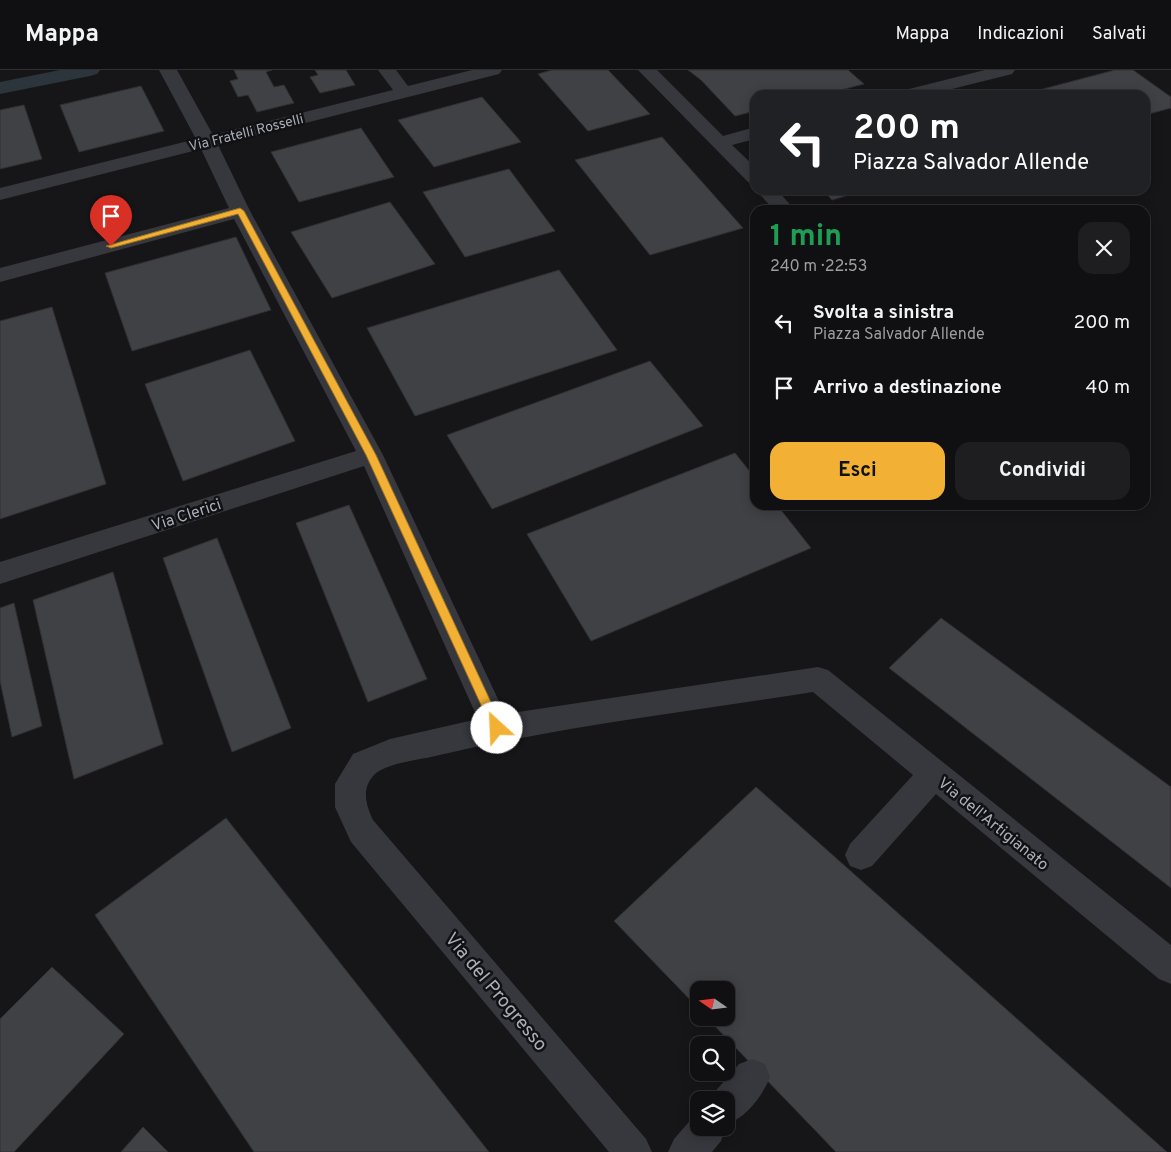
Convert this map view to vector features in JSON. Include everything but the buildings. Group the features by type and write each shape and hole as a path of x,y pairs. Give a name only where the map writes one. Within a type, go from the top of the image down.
{"street":[{"path":"168,70 207,141 240,211 371,455 497,728"},
{"path":"387,70 404,92"},
{"name":"Via Fratelli Rosselli","path":"0,194 493,70"},
{"path":"647,70 750,173"},
{"path":"927,90 1006,70"},
{"path":"720,142 750,134"},
{"path":"771,195 781,205"},
{"path":"0,275 240,211"},
{"name":"Via Clerici","path":"0,573 371,455"},
{"name":"Via del Progresso","path":"633,1152 362,831 351,806 350,784 364,764 390,753 497,728 818,679"},
{"name":"Via dell'Artigianato","path":"818,679 1171,967"},
{"path":"861,855 934,774"},
{"path":"735,1097 752,1078"},
{"path":"686,1152 701,1136"}],"waterway":[{"path":"0,88 90,70"}],"route":[{"path":"111,246 240,211 371,455 497,728"}]}
